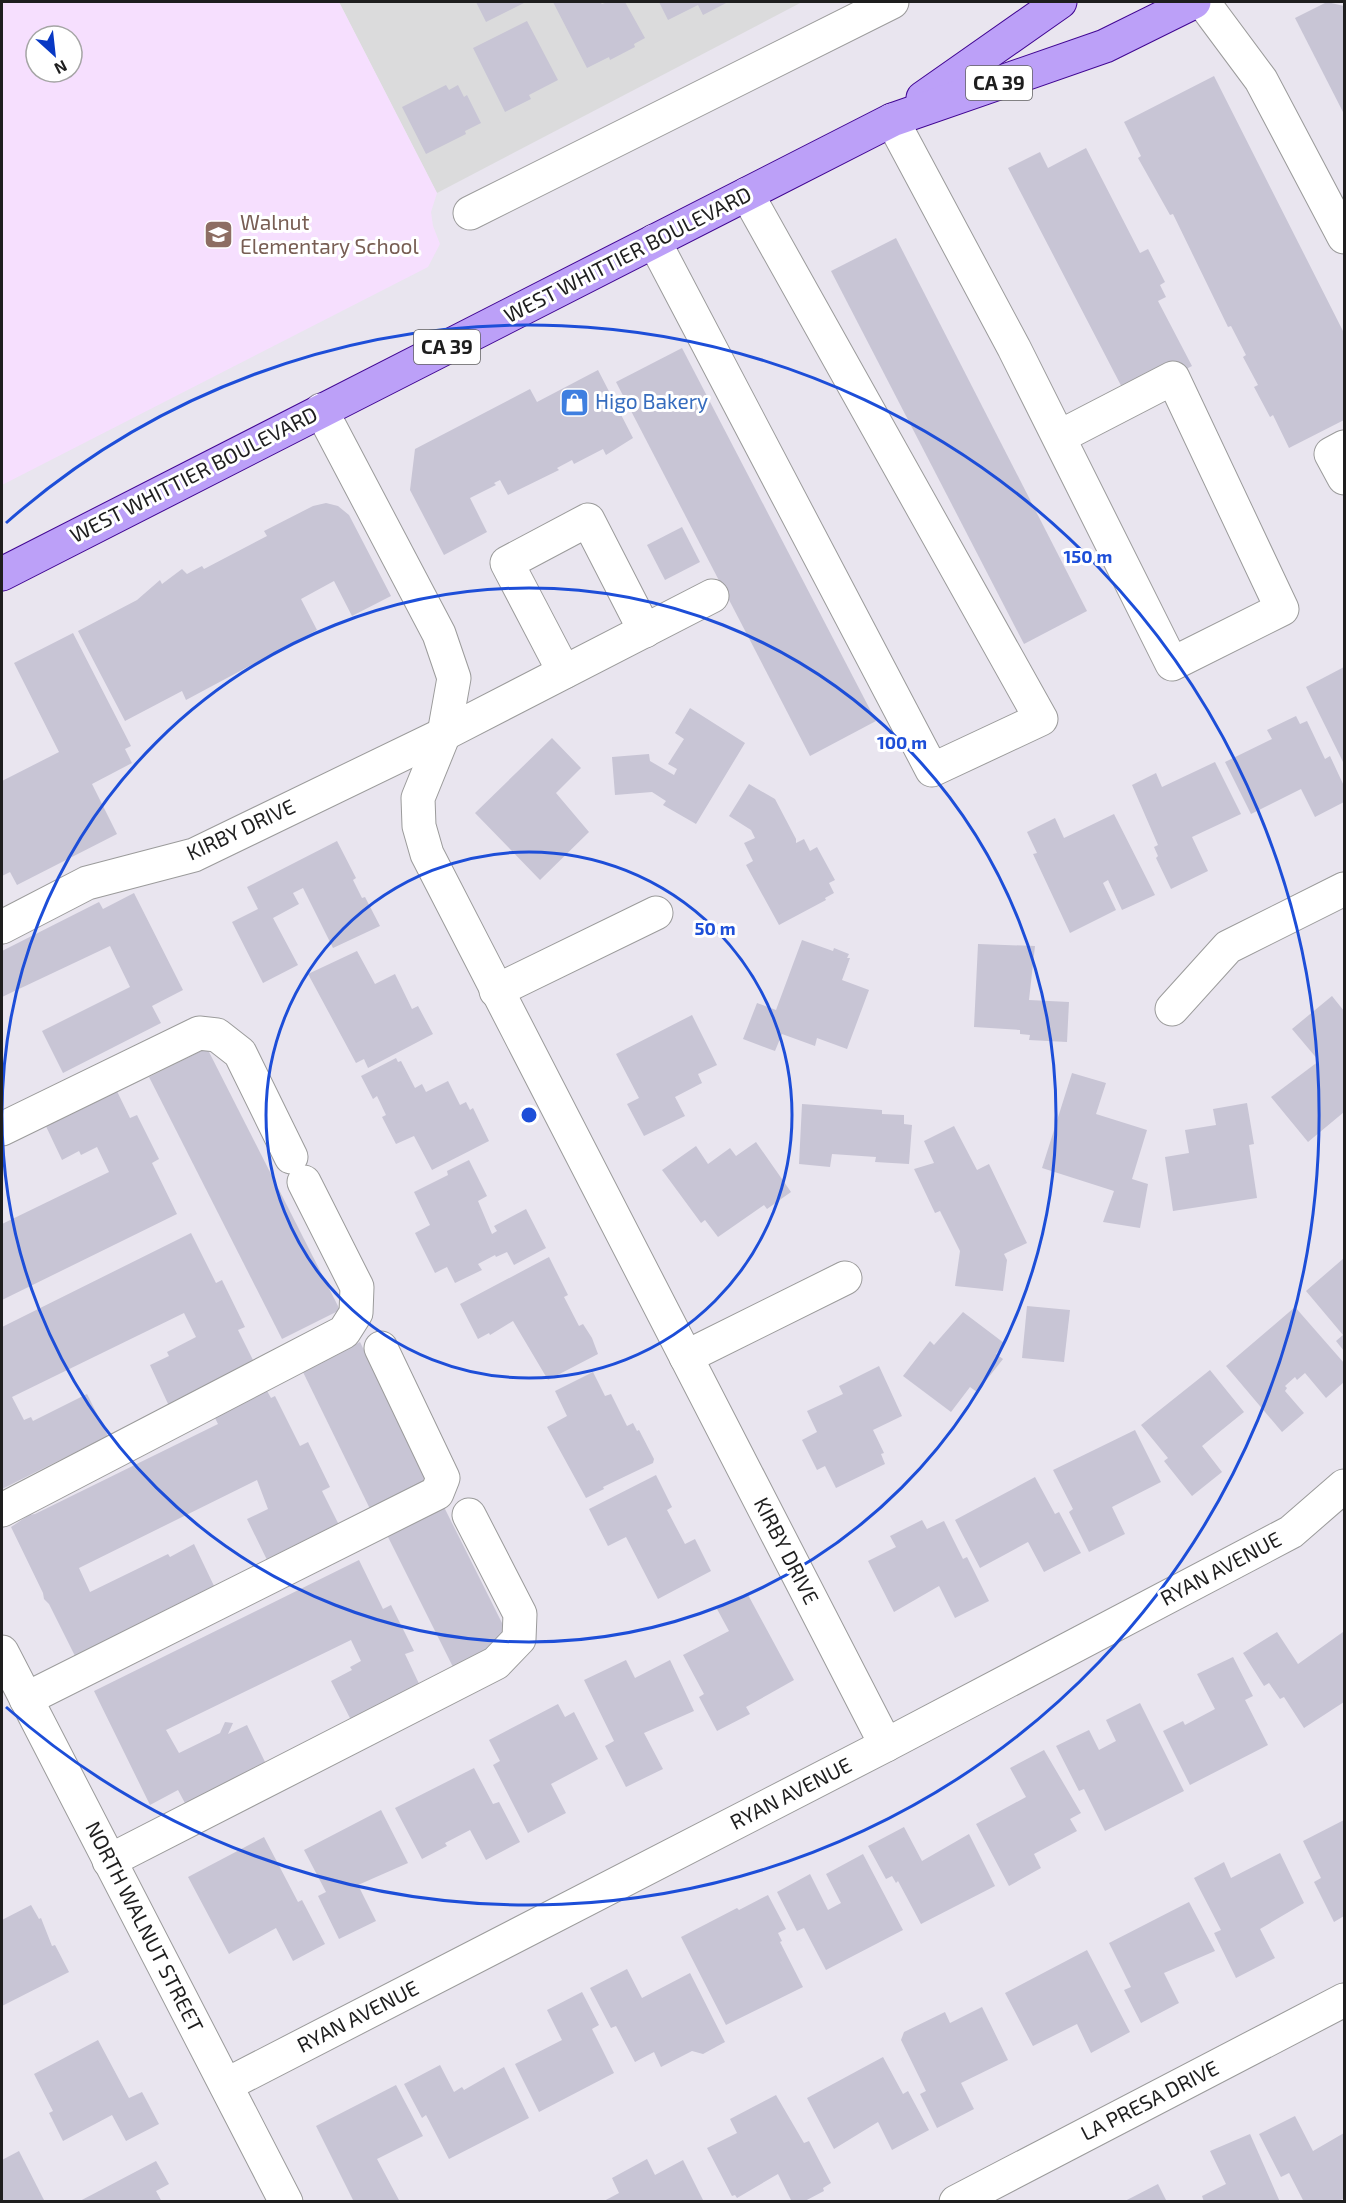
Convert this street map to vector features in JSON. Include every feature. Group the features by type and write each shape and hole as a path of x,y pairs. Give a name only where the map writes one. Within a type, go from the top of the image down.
{"main road":[{"name":"CA 39","path":"892,120 1060,2"},
{"name":"WEST WHITTIER BOULEVARD","path":"2,574 892,120 1105,46 1194,2"}],"street":[{"path":"470,213 892,2"},
{"path":"1203,2 1261,80 1344,237"},
{"path":"892,120 1014,348 1172,664 1282,609 1173,378 1059,437"},
{"path":"654,241 932,770 1041,719 747,194"},
{"name":"KIRBY DRIVE","path":"321,410 439,634 454,678 444,734 418,798 419,826 427,854 886,1745"},
{"path":"1344,447 1331,454 1344,478"},
{"path":"564,672 507,563 588,520 645,631"},
{"name":"KIRBY DRIVE","path":"2,927 87,883 194,855 444,734 712,596"},
{"path":"1172,1009 1228,947 1344,889"},
{"path":"496,991 656,913"},
{"path":"2,1129 199,1033 218,1035 240,1053 357,1287 356,1313 344,1332 2,1510"},
{"path":"686,1357 845,1278"},
{"path":"26,1700 437,1493 443,1478 381,1347"},
{"name":"RYAN AVENUE","path":"226,2085 886,1745 1291,1532 1344,1486"},
{"path":"109,1861 496,1663 519,1639 520,1614 469,1515"},
{"name":"NORTH WALNUT STREET","path":"2,1652 286,2202"},
{"name":"LA PRESA DRIVE","path":"956,2202 1344,2000"}],"shaded area":[{"name":"Walnut Elementary School","path":"2,2 339,2 437,193 431,212 433,226 440,244 428,267 2,485"},
{"path":"339,2 802,2 437,193"}],"building":[{"path":"476,2 526,2 486,22"},
{"path":"553,2 600,2 602,4 625,2 645,38 634,44 635,47 610,60 609,57 587,68"},
{"path":"659,2 728,2 703,15 698,5 668,20"},
{"path":"1327,2 1344,6 1344,114 1295,18"},
{"path":"527,21 558,80 529,95 531,99 505,112 473,48"},
{"path":"1214,76 1344,333 1344,420 1289,448 1273,415 1270,417 1254,387 1258,385 1243,357 1246,355 1231,326 1228,327 1173,214 1170,215 1138,158 1141,156 1124,122"},
{"path":"446,85 449,90 458,85 464,97 467,95 481,123 465,131 466,134 426,154 402,107"},
{"path":"1086,148 1140,253 1148,249 1165,282 1160,285 1166,297 1158,301 1192,366 1128,399 1008,168 1040,152 1048,168"},
{"path":"896,238 1087,611 1024,644 831,271"},
{"path":"682,348 876,721 810,756 616,382"},
{"path":"598,370 633,438 606,455 603,449 574,464 572,460 557,468 559,470 508,495 500,480 494,483 496,485 470,498 487,532 444,555 410,490 415,449 530,389 537,402"},
{"path":"326,503 338,506 349,515 391,596 352,616 334,581 301,599 317,630 186,700 182,691 125,721 78,631 137,600 160,580 162,584 182,569 187,574 202,566 204,569 267,536 264,531 313,506"},
{"path":"682,527 700,562 665,580 647,545"},
{"path":"73,633 131,746 125,749 132,763 92,784 117,834 17,885 10,872 2,876 2,781 59,752 14,663"},
{"path":"1344,667 1344,764 1306,687"},
{"path":"690,708 745,743 696,824 663,805 666,801 652,792 615,795 612,757 649,754 650,761 674,775 677,769 668,764 684,739 675,733"},
{"path":"1296,716 1300,724 1307,721 1325,759 1330,756 1344,786 1344,802 1315,817 1301,789 1251,814 1225,762 1272,739 1267,730"},
{"path":"552,738 581,768 556,793 589,832 540,880 475,813"},
{"path":"1215,762 1241,814 1192,837 1208,871 1171,889 1156,858 1158,856 1154,847 1158,845 1132,785 1156,773 1162,787"},
{"path":"749,784 775,799 796,843 804,839 810,851 817,847 835,880 829,883 834,893 825,898 826,900 779,925 746,865 753,861 744,843 755,838 751,830 729,816"},
{"path":"1114,814 1155,895 1122,910 1108,880 1103,883 1116,910 1070,933 1033,854 1037,853 1027,832 1055,818 1064,838"},
{"path":"337,841 356,878 353,880 362,898 365,897 380,926 333,948 303,888 293,893 299,904 273,918 298,965 263,983 232,922 258,909 247,887"},
{"path":"134,893 183,990 152,1006 161,1023 63,1073 42,1031 130,987 110,946 2,997 2,951 99,902 103,909"},
{"path":"802,940 849,954 847,958 850,958 842,980 869,990 847,1049 817,1038 815,1046 782,1034 775,1051 743,1039 757,1003 776,1010"},
{"path":"978,944 1035,946 1029,1000 1069,1002 1067,1042 1029,1040 1030,1035 1020,1034 1020,1030 974,1027"},
{"path":"357,951 375,984 395,974 412,1009 418,1006 433,1034 368,1068 364,1059 356,1063 308,974"},
{"path":"1332,996 1344,1011 1344,1112 1308,1142 1271,1097 1319,1061 1292,1029"},
{"path":"692,1015 717,1065 698,1074 702,1083 675,1097 685,1116 644,1136 627,1104 639,1098 616,1054"},
{"path":"207,1048 340,1310 282,1339 149,1077"},
{"path":"396,1058 398,1062 401,1061 415,1088 422,1084 426,1092 448,1081 460,1105 466,1102 470,1110 473,1108 489,1141 432,1170 414,1136 396,1144 382,1117 386,1115 377,1096 373,1099 361,1076"},
{"path":"1072,1073 1106,1083 1096,1114 1147,1130 1132,1179 1148,1184 1140,1228 1103,1222 1114,1191 1042,1168"},
{"path":"113,1083 130,1118 137,1115 159,1159 152,1163 177,1214 2,1300 2,1224 109,1172 97,1147 81,1155 79,1151 62,1160 42,1118"},
{"path":"1247,1103 1254,1144 1249,1145 1257,1198 1173,1211 1165,1157 1189,1153 1185,1130 1216,1125 1213,1109"},
{"path":"802,1104 882,1110 882,1114 904,1115 904,1124 912,1125 909,1164 875,1162 876,1157 832,1154 830,1167 799,1164"},
{"path":"954,1126 977,1170 989,1164 1027,1243 1004,1254 1007,1260 1003,1291 955,1286 960,1251 940,1211 935,1213 914,1169 934,1163 924,1141"},
{"path":"756,1142 791,1192 767,1209 764,1205 718,1237 705,1220 701,1223 662,1170 696,1146 708,1164 730,1148 736,1156"},
{"path":"469,1160 487,1196 478,1201 492,1234 497,1231 494,1226 526,1209 546,1248 514,1265 507,1252 496,1257 495,1255 478,1264 482,1270 455,1283 447,1267 435,1273 415,1233 430,1225 414,1192 448,1175 447,1171"},
{"path":"191,1233 216,1283 222,1280 245,1327 238,1330 255,1364 169,1406 150,1365 169,1356 167,1352 196,1337 184,1313 12,1397 24,1420 31,1417 33,1421 87,1394 108,1436 2,1489 2,1327"},
{"path":"549,1257 568,1295 564,1297 579,1326 583,1324 592,1338 598,1354 548,1380 513,1321 490,1335 489,1333 478,1339 460,1304"},
{"path":"1344,1258 1344,1351 1336,1341 1343,1335 1306,1291"},
{"path":"1027,1306 1070,1310 1064,1362 1022,1358"},
{"path":"1295,1307 1344,1363 1344,1382 1326,1398 1305,1373 1297,1380 1295,1377 1285,1386 1287,1388 1285,1391 1304,1413 1282,1432 1226,1366"},
{"path":"963,1312 1004,1343 996,1354 1003,1359 977,1392 970,1387 951,1412 903,1376 930,1341 934,1345"},
{"path":"360,1342 430,1485 372,1513 302,1370"},
{"path":"879,1366 902,1416 873,1430 884,1453 881,1454 885,1464 836,1488 825,1466 817,1470 802,1440 817,1432 807,1411 843,1394 839,1386"},
{"path":"1210,1370 1244,1412 1202,1446 1222,1472 1192,1496 1164,1461 1168,1458 1141,1425"},
{"path":"593,1372 605,1396 611,1394 627,1426 633,1423 637,1431 639,1430 654,1459 653,1463 603,1487 604,1489 586,1498 547,1427 567,1416 555,1391"},
{"path":"266,1389 271,1398 275,1396 300,1446 308,1442 330,1487 322,1491 340,1527 268,1562 247,1519 268,1509 257,1480 79,1568 90,1592 168,1554 170,1557 194,1544 215,1588 75,1656 49,1604 44,1599 11,1527 29,1515 218,1424 213,1414"},
{"path":"1135,1430 1161,1482 1112,1507 1125,1534 1089,1552 1069,1512 1073,1509 1053,1470"},
{"path":"656,1475 672,1507 667,1510 685,1544 695,1539 711,1571 658,1599 626,1537 608,1546 589,1509"},
{"path":"1035,1477 1055,1514 1059,1512 1081,1553 1044,1572 1028,1542 980,1568 955,1520"},
{"path":"443,1505 510,1639 453,1667 386,1533"},
{"path":"922,1520 927,1529 944,1521 963,1559 967,1557 989,1601 955,1618 939,1586 894,1612 868,1561 896,1547 890,1536"},
{"path":"359,1560 383,1609 391,1605 414,1651 405,1654 422,1690 353,1724 331,1681 352,1670 350,1667 361,1661 351,1640 166,1730 179,1753 220,1733 225,1722 233,1723 228,1734 247,1725 267,1766 186,1805 178,1790 150,1805 94,1691"},
{"path":"747,1593 794,1680 746,1707 750,1714 717,1731 699,1697 704,1694 683,1655 729,1631 717,1609"},
{"path":"1277,1632 1298,1664 1343,1632 1344,1635 1344,1702 1304,1728 1284,1697 1280,1699 1269,1683 1264,1686 1243,1653"},
{"path":"1233,1657 1253,1696 1245,1700 1268,1745 1190,1785 1163,1731 1183,1721 1185,1725 1215,1709 1197,1674"},
{"path":"626,1660 635,1678 670,1660 694,1711 644,1733 663,1769 626,1787 605,1746 614,1741 584,1680"},
{"path":"1140,1703 1184,1791 1105,1831 1084,1789 1079,1791 1056,1746 1089,1730 1099,1750 1116,1741 1106,1720"},
{"path":"558,1704 565,1717 574,1712 598,1759 551,1784 566,1813 528,1833 493,1765 500,1761 489,1740"},
{"path":"1044,1750 1081,1813 1070,1819 1077,1831 1034,1854 1041,1868 1009,1886 976,1824 1026,1797 1010,1768"},
{"path":"474,1768 493,1804 499,1802 520,1842 486,1860 470,1830 445,1843 447,1846 422,1859 395,1808"},
{"path":"381,1810 408,1863 358,1885 376,1921 339,1939 318,1896 326,1892 304,1850"},
{"path":"1344,1820 1344,1916 1334,1922 1314,1882 1321,1878 1303,1841"},
{"path":"904,1827 922,1861 969,1834 995,1886 921,1924 898,1881 896,1883 892,1876 886,1879 868,1846"},
{"path":"264,1837 298,1902 302,1900 325,1944 293,1961 276,1928 229,1954 188,1877"},
{"path":"1280,1853 1304,1903 1260,1929 1275,1958 1236,1978 1214,1933 1221,1930 1194,1878 1224,1862 1231,1878"},
{"path":"863,1854 903,1930 826,1970 804,1928 797,1931 777,1892 810,1874 828,1910 841,1903 826,1874"},
{"path":"768,1895 786,1929 778,1933 782,1941 780,1942 803,1987 726,2025 681,1937"},
{"path":"1189,1902 1215,1951 1164,1973 1179,2003 1141,2023 1124,1990 1131,1987 1109,1943"},
{"path":"31,1905 39,1919 41,1918 52,1946 55,1945 69,1972 2,2006 2,1920"},
{"path":"1087,1950 1130,2032 1091,2053 1077,2024 1033,2046 1005,1993"},
{"path":"627,1969 642,1998 690,1973 725,2042 703,2054 692,2051 661,2067 654,2052 635,2062 616,2026 611,2028 590,1988"},
{"path":"582,1992 599,2025 592,2029 614,2073 539,2112 515,2064 562,2040 547,2010"},
{"path":"982,2007 1008,2060 961,2083 974,2109 937,2128 920,2094 926,2091 901,2040 904,2032 945,2012 950,2023"},
{"path":"98,2040 129,2098 142,2092 159,2124 126,2141 112,2115 63,2141 49,2113 53,2111 34,2074"},
{"path":"883,2057 903,2094 908,2091 929,2130 892,2150 878,2122 834,2149 807,2098"},
{"path":"440,2065 454,2092 462,2087 464,2090 504,2067 529,2118 449,2159 426,2115 422,2118 404,2084"},
{"path":"396,2085 423,2136 377,2159 400,2202 354,2202 316,2126"},
{"path":"776,2095 804,2143 809,2141 831,2183 823,2188 824,2191 803,2202 792,2202 778,2174 737,2198 735,2195 732,2196 707,2148 737,2133 730,2119"},
{"path":"1295,2116 1313,2151 1344,2133 1344,2198 1338,2202 1304,2202 1289,2173 1281,2177 1259,2134"},
{"path":"1250,2134 1280,2202 1204,2202 1202,2196 1226,2184 1210,2151"},
{"path":"19,2151 45,2202 2,2202 2,2160"},
{"path":"647,2159 655,2175 683,2160 704,2202 602,2202 619,2193 612,2178"},
{"path":"156,2161 169,2184 156,2191 162,2202 78,2202"},
{"path":"1158,2184 1167,2202 1123,2202"}],"place":[{"name":"Walnut Elementary School","path":"219,235"},
{"name":"Higo Bakery","path":"574,402"}]}
